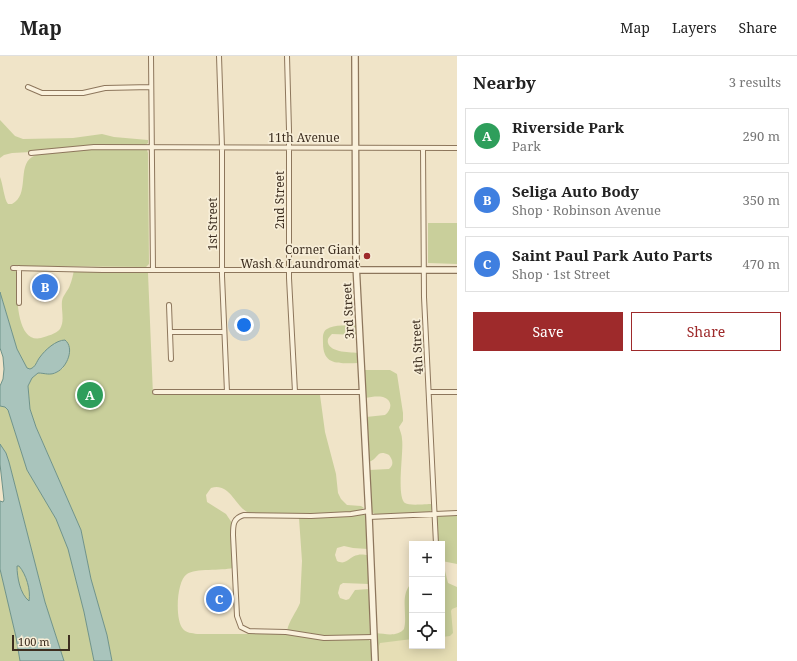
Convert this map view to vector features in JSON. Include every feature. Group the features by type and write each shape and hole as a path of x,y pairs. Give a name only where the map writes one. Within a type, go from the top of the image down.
{"street":[{"path":"151,56 153,270"},
{"name":"1st Street","path":"219,56 222,147 222,270 227,392"},
{"name":"2nd Street","path":"287,56 289,270 295,392"},
{"name":"3rd Street","path":"355,56 357,270 375,661"},
{"path":"28,87 36,92 42,93 83,92 105,88 151,87"},
{"name":"11th Avenue","path":"31,153 89,147 457,148"},
{"name":"4th Street","path":"423,148 424,270 436,541"},
{"path":"13,268 153,270 457,270"},
{"path":"19,268 19,303"},
{"path":"169,305 171,359"},
{"path":"170,332 224,332"},
{"path":"155,392 363,392"},
{"path":"429,392 457,392"},
{"path":"374,638 324,638 286,632 249,631 241,627 237,616 233,524 237,518 248,515 263,517 457,513"}],"shaded area":[{"path":"445,595 457,595 457,661 377,661 376,636 409,636 409,649 445,649"}],"green space":[{"path":"0,120 15,136 23,139 73,138 102,134 114,137 148,140 148,143 144,146 12,153 4,155 0,158"},
{"path":"94,148 147,150 149,264 146,267 11,265 10,270 17,271 17,301 22,324 26,332 32,338 41,338 54,334 60,329 63,319 62,301 70,285 74,270 90,270 108,273 148,273 153,395 320,395 325,432 336,474 338,493 347,505 361,506 364,508 356,512 253,514 244,510 228,492 218,487 211,488 206,495 207,502 226,514 232,523 231,533 233,568 191,572 183,578 178,601 180,625 189,633 197,634 281,634 335,640 368,639 371,642 372,661 112,661 107,635 91,579 81,530 34,422 30,409 28,386 32,378 38,373 56,373 63,368 68,358 69,351 65,340 61,340 38,361 35,367 30,369 27,368 17,349 0,292 0,177 7,202 8,204 12,204 21,194 25,167 32,157 44,153"},
{"path":"428,223 457,223 457,264 428,263"},
{"path":"357,325 358,335 332,334 328,338 328,343 333,349 359,353 359,363 340,363 330,360 324,351 323,337 325,330 334,326"},
{"path":"364,370 390,370 397,374 403,413 403,421 399,427 402,436 402,499 407,504 432,504 432,509 430,512 376,515 372,512 369,470 389,469 392,466 392,462 389,455 382,453 369,462 366,417 385,415 390,408 390,403 389,400 383,397 365,398"},
{"path":"0,406 6,407 8,410 27,470 56,519 68,549 84,612 94,661 64,661 45,602 9,462 6,453 0,444"},
{"path":"363,514 366,518 368,549 344,546 337,548 335,555 337,561 346,562 355,556 368,555 369,584 343,583 340,585 338,593 340,598 346,600 349,599 355,590 369,589 370,635 328,636 287,631 289,623 300,603 302,561 299,518"},
{"path":"438,515 457,515 457,564 445,562 445,541 437,541"},
{"path":"18,565 21,568 26,576 29,601 21,590 18,580"},
{"path":"0,569 16,637 20,661 0,661"},
{"path":"445,571 448,583 457,587 457,607 451,611 453,633 450,636 445,637"},
{"path":"409,587 409,639 380,643 379,661 377,661 376,633 395,634 404,629 405,599"}],"water":[{"path":"0,292 17,349 27,368 30,369 34,367 40,357 51,346 62,340 65,340 68,343 70,352 67,362 61,370 52,374 38,373 32,378 28,386 30,409 36,427 81,530 91,579 107,635 112,661 94,661 84,612 68,549 56,519 27,470 8,410 5,407 0,406 0,386 3,379 4,369 3,357 0,348"},
{"path":"0,444 6,453 9,462 45,602 64,661 20,661 0,569 0,501 3,502 4,500 0,464","holes":["17,566 19,566 24,573 27,582 29,601 23,594 20,585"]}],"place":[{"name":"Corner Giant Wash & Laundromat","path":"367,256"},
{"name":"Seliga Auto Body","path":"45,287"},
{"name":"Riverside Park","path":"90,395"},
{"name":"Saint Paul Park Auto Parts","path":"219,599"}]}
